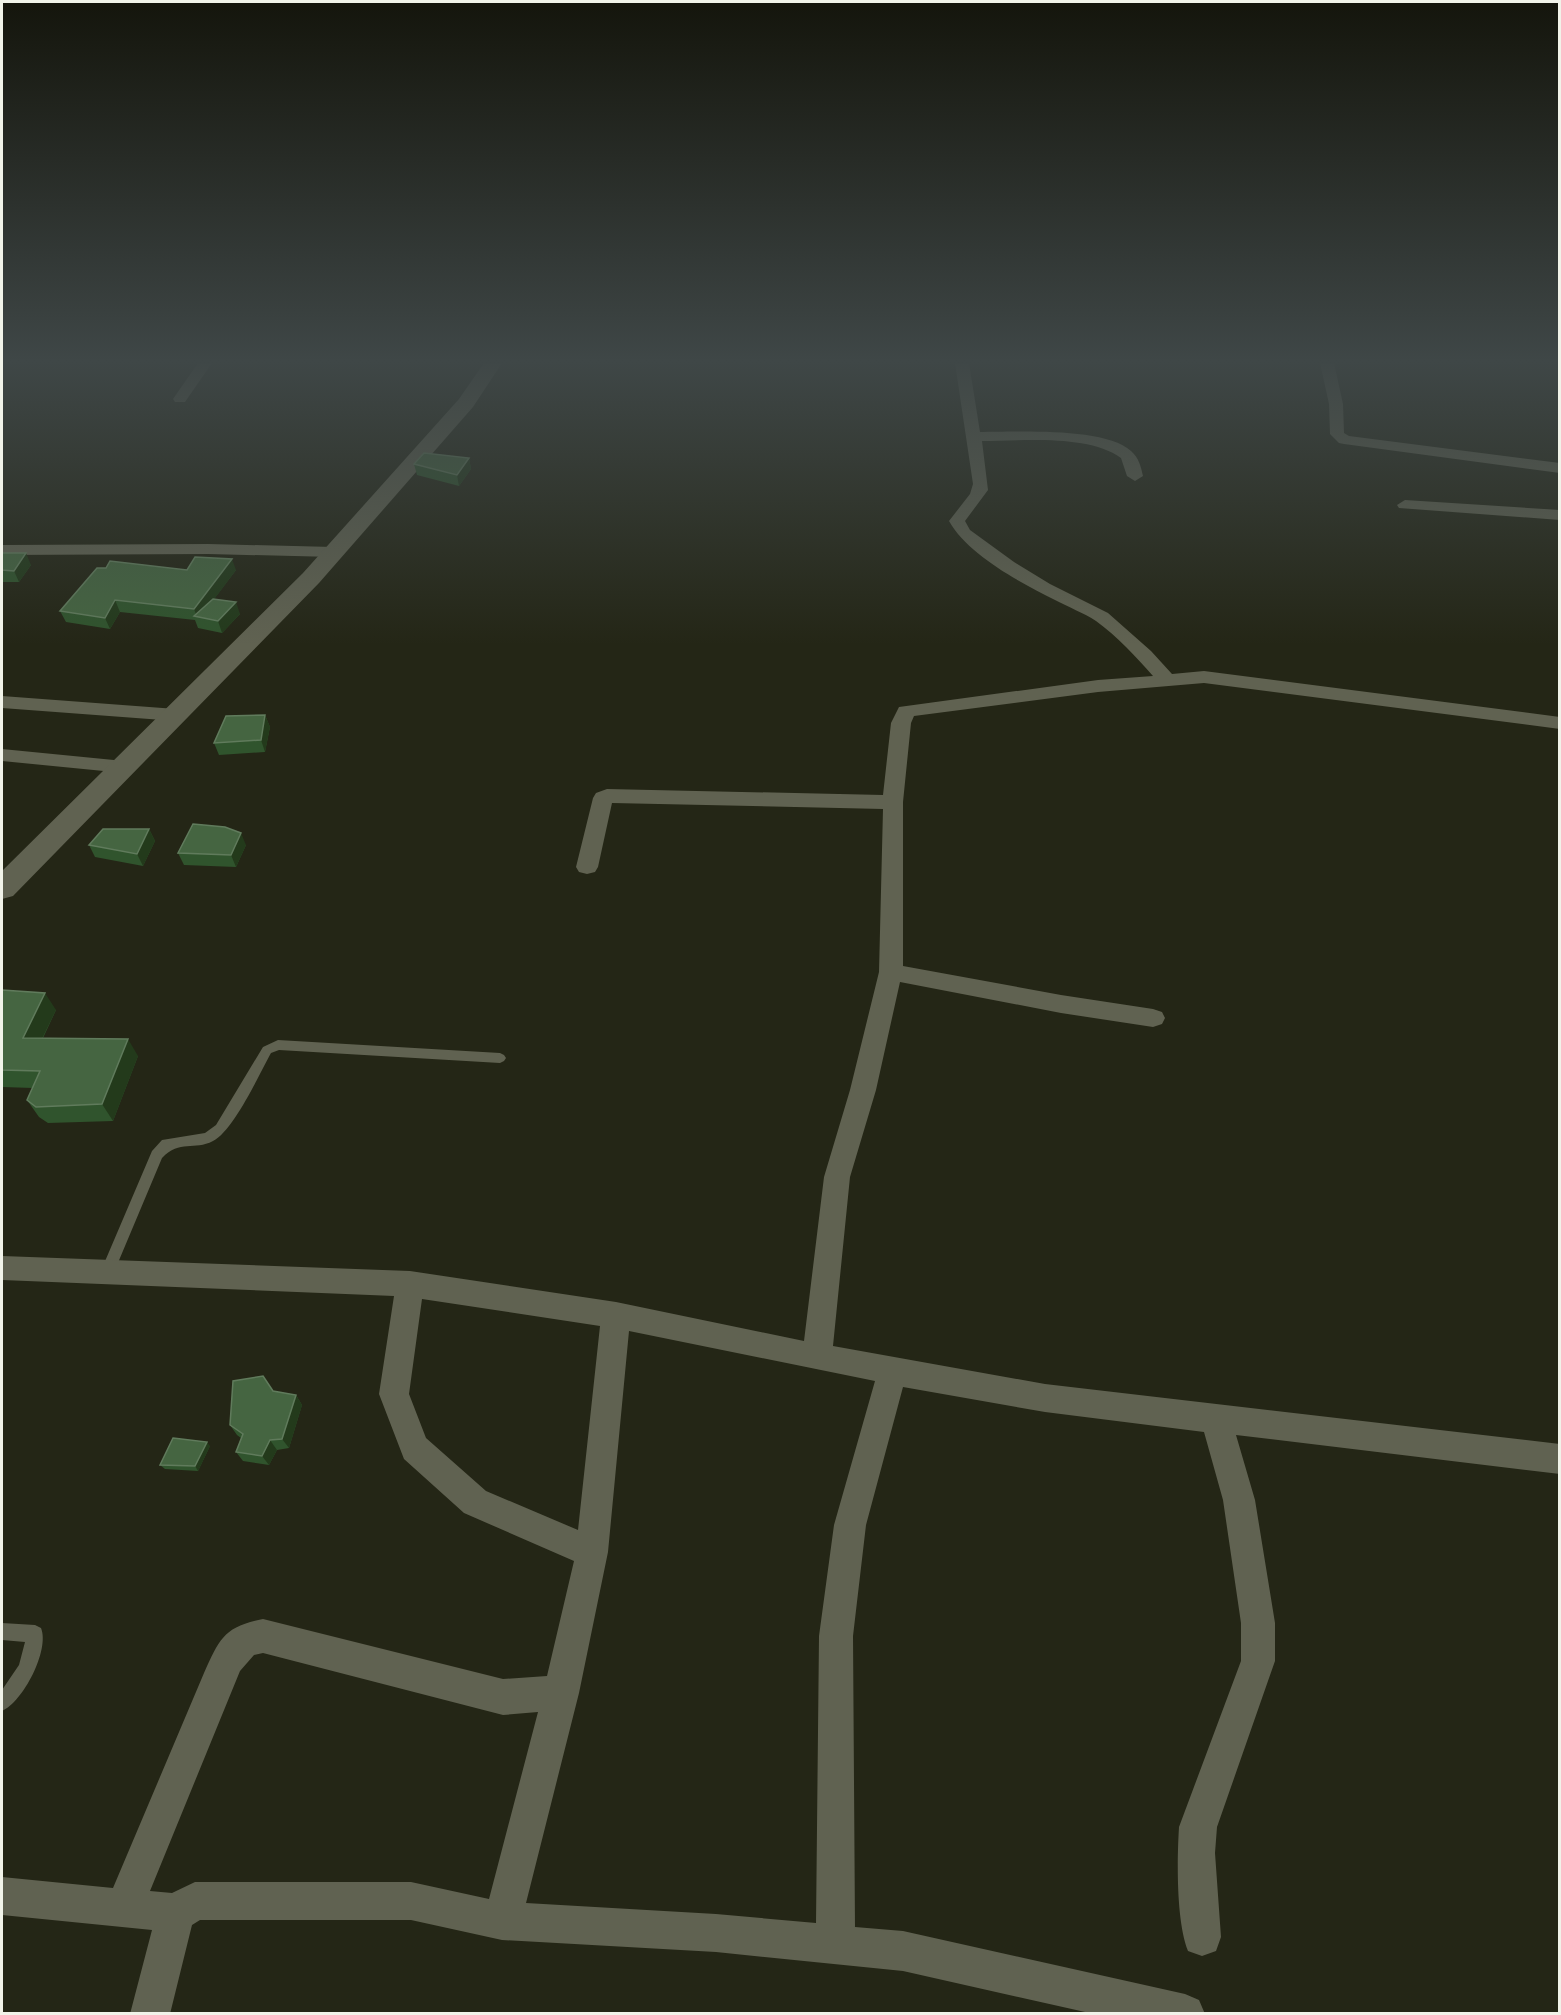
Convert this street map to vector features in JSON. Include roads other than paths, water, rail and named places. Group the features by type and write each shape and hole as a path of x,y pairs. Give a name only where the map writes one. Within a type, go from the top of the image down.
{"street":[{"path":"7,878 176,715 334,552 418,457"},
{"path":"976,457 981,490 960,512 957,521 964,532 1017,572 1102,617 1145,655 1167,680"},
{"path":"1129,457 1135,476"},
{"path":"1468,457 1560,468"},
{"path":"1405,505 1560,515"},
{"path":"3,551 208,549 334,552"},
{"path":"817,1357 837,1177 871,1059 891,972 893,802 901,723 906,711 1184,677 1218,679 1560,723"},
{"path":"2,702 176,715"},
{"path":"2,755 124,767"},
{"path":"587,867 603,798 607,796 893,802"},
{"path":"891,972 1061,1004 1153,1018"},
{"path":"2,1269 410,1284 616,1315 817,1357 1045,1398 1560,1459"},
{"path":"410,1284 394,1394 415,1448 475,1502 592,1552"},
{"path":"502,1921 561,1693 592,1552 616,1315"},
{"path":"835,1944 836,1636 850,1525 893,1369"},
{"path":"1203,1937 1196,1853 1198,1827 1258,1660 1258,1623 1239,1500 1216,1419"},
{"path":"124,1908 228,1659 244,1640 264,1636 502,1697 561,1693"},
{"path":"2,1896 176,1913 195,1901 411,1901 502,1921 716,1933 903,1951 1170,2012"},
{"path":"150,2013 176,1913"}],"lane":[{"path":"107,1273 157,1155 167,1144 208,1138 221,1129 267,1050 278,1045 500,1058"},
{"path":"2,1632 34,1634 33,1655 15,1690 2,1702"}]}
